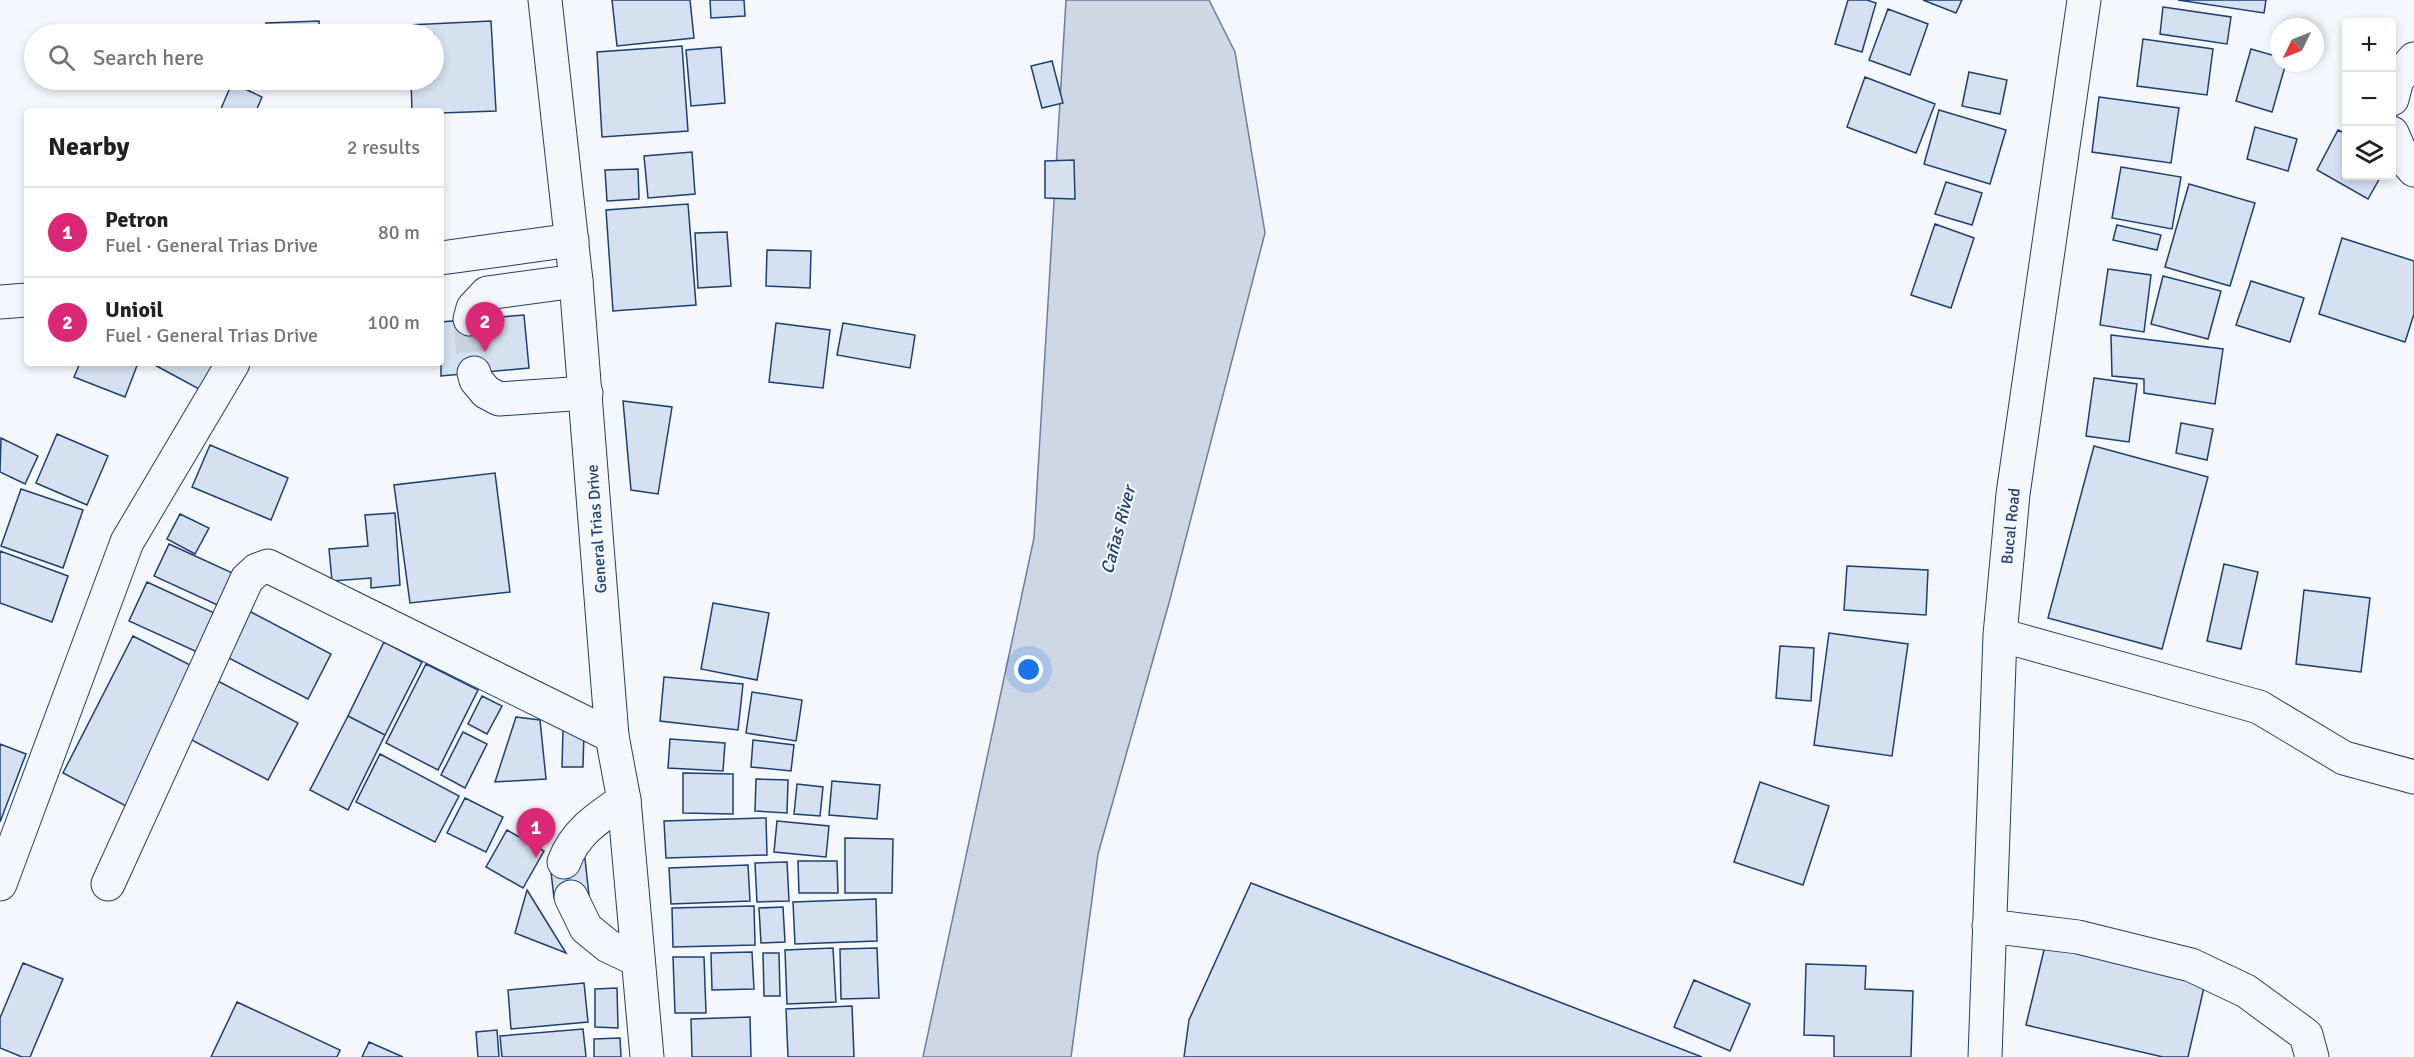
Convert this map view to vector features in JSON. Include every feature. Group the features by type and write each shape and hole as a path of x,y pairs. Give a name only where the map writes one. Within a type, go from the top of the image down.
{"street":[{"name":"General Trias Drive","path":"545,0 576,281 612,736 624,800 647,1057"},
{"name":"Bucal Road","path":"1985,1057 2000,635 2013,494 2084,0"},
{"path":"2396,83 2414,59"},
{"path":"2396,144 2402,156 2414,170"},
{"path":"444,258 572,240"},
{"path":"477,253 479,306 576,281"},
{"path":"0,302 24,300"},
{"path":"0,884 127,542 231,366"},
{"path":"474,373 476,380 486,392 499,399 586,393"},
{"path":"108,884 247,579 257,570 268,566 612,736"},
{"path":"2000,635 2259,706 2344,758 2414,777"},
{"path":"564,862 569,848 586,826 624,800"},
{"path":"572,897 586,928 608,946 639,960"},
{"path":"1989,926 2078,937 2191,965 2246,991 2306,1035 2312,1057"}],"water":[{"name":"Cañas River","path":"1066,0 1209,0 1235,52 1265,233 1169,603 1098,854 1071,1057 923,1057 1034,538"}],"building":[{"path":"612,0 690,0 694,38 617,46"},
{"path":"710,0 744,0 745,16 711,18"},
{"path":"1848,0 1867,0 1876,3 1862,52 1835,44"},
{"path":"1923,0 1962,0 1956,13"},
{"path":"2178,0 2266,0 2264,13"},
{"path":"2163,7 2231,17 2227,44 2160,34"},
{"path":"1888,9 1928,24 1910,75 1869,60"},
{"path":"319,21 319,24 266,24"},
{"path":"491,21 496,111 444,113 444,108 412,108 411,90 444,90 444,24 429,24"},
{"path":"2143,39 2213,49 2207,95 2137,86"},
{"path":"682,46 688,131 602,137 597,52"},
{"path":"721,47 725,103 691,106 686,50"},
{"path":"2251,49 2270,54 2270,72 2283,72 2272,112 2236,101"},
{"path":"1052,61 1063,103 1042,108 1031,66"},
{"path":"1969,72 2007,80 2000,114 1962,106"},
{"path":"1865,77 1935,104 1916,153 1847,127"},
{"path":"229,90 247,90 262,97 257,108 221,108"},
{"path":"2099,97 2179,108 2171,163 2092,152"},
{"path":"1939,110 2006,130 1990,184 1924,164"},
{"path":"2255,127 2297,139 2288,171 2247,159"},
{"path":"2338,130 2342,132 2342,180 2379,180 2368,199 2317,170"},
{"path":"692,152 695,194 648,198 644,156"},
{"path":"1074,160 1075,199 1045,198 1045,161"},
{"path":"2121,167 2181,177 2172,229 2112,218"},
{"path":"638,169 639,199 607,201 605,170"},
{"path":"1946,182 1982,193 1972,225 1935,214"},
{"path":"2189,184 2255,203 2230,286 2165,267"},
{"path":"688,204 696,305 613,311 606,210"},
{"path":"1935,224 1974,238 1951,308 1911,295"},
{"path":"2117,225 2161,235 2157,250 2113,240"},
{"path":"727,232 731,286 698,288 695,233"},
{"path":"2342,238 2414,261 2414,314 2405,342 2319,314"},
{"path":"767,250 811,251 810,288 766,286"},
{"path":"2108,269 2151,275 2144,332 2100,325"},
{"path":"2163,276 2221,291 2208,339 2151,324"},
{"path":"2251,281 2304,298 2290,342 2236,325"},
{"path":"524,315 529,368 441,376 441,366 444,366 444,322"},
{"path":"776,323 830,330 823,388 769,382"},
{"path":"843,323 915,335 910,368 837,355"},
{"path":"2111,335 2223,349 2215,404 2144,393 2144,379 2112,376"},
{"path":"79,366 137,366 125,397 74,377"},
{"path":"157,366 212,366 199,389"},
{"path":"2094,378 2137,384 2129,442 2086,436"},
{"path":"623,401 672,407 658,494 631,490"},
{"path":"2181,423 2213,429 2207,460 2176,453"},
{"path":"57,434 108,456 87,505 36,483"},
{"path":"1,438 38,456 25,484 0,472"},
{"path":"210,445 288,478 271,520 192,487"},
{"path":"2094,446 2208,477 2162,649 2048,618"},
{"path":"495,473 510,592 410,603 394,485"},
{"path":"21,489 83,510 63,568 1,546"},
{"path":"395,513 400,585 371,588 371,578 332,581 329,549 368,546 365,515"},
{"path":"180,514 209,528 195,554 167,539"},
{"path":"169,544 239,576 224,608 154,576"},
{"path":"0,551 68,576 52,622 0,603"},
{"path":"2224,564 2258,572 2241,649 2207,641"},
{"path":"1847,566 1928,570 1926,615 1844,610"},
{"path":"147,582 223,617 206,656 129,621"},
{"path":"2304,590 2370,598 2361,672 2296,664"},
{"path":"713,603 769,613 757,680 701,669"},
{"path":"247,610 331,654 308,699 223,655"},
{"path":"1829,633 1908,644 1892,756 1814,745"},
{"path":"133,636 196,668 126,806 63,773"},
{"path":"384,642 422,662 385,735 348,716"},
{"path":"1780,646 1814,648 1811,701 1776,698"},
{"path":"426,664 478,690 438,770 386,743"},
{"path":"664,677 743,684 738,730 660,721"},
{"path":"214,679 298,723 268,780 184,736"},
{"path":"752,692 802,700 796,741 746,733"},
{"path":"482,696 502,706 487,734 468,724"},
{"path":"348,716 385,735 348,810 310,790"},
{"path":"516,717 540,720 546,779 495,782"},
{"path":"563,730 584,731 583,767 562,767"},
{"path":"463,732 487,744 465,788 441,775"},
{"path":"670,739 725,743 723,771 668,768"},
{"path":"753,740 794,745 791,771 751,767"},
{"path":"0,744 26,754 0,822"},
{"path":"380,754 459,796 435,842 356,802"},
{"path":"683,773 733,774 733,814 683,813"},
{"path":"756,779 788,780 787,813 755,811"},
{"path":"832,781 880,785 877,819 829,815"},
{"path":"1760,782 1829,806 1803,885 1734,862"},
{"path":"797,784 823,787 820,816 794,814"},
{"path":"465,798 503,817 486,852 447,833"},
{"path":"766,818 767,855 666,858 664,821"},
{"path":"777,821 829,826 826,857 774,852"},
{"path":"507,830 544,851 523,888 486,867"},
{"path":"845,838 893,839 892,893 845,893"},
{"path":"585,859 589,895 554,898 550,863"},
{"path":"798,861 837,861 838,893 799,893"},
{"path":"787,862 789,901 757,902 755,863"},
{"path":"748,865 750,901 671,904 669,868"},
{"path":"1251,883 1702,1057 1184,1057 1189,1020"},
{"path":"527,890 566,953 515,933"},
{"path":"876,899 877,941 795,944 793,902"},
{"path":"754,906 755,945 673,947 672,908"},
{"path":"783,907 785,942 761,943 759,908"},
{"path":"2045,946 2205,983 2188,1057 2163,1057 2026,1025"},
{"path":"833,948 836,1002 787,1004 785,950"},
{"path":"877,948 879,998 841,999 840,949"},
{"path":"752,952 754,989 712,990 711,953"},
{"path":"763,953 779,953 780,996 764,996"},
{"path":"673,957 704,957 706,1013 675,1013"},
{"path":"23,963 63,979 30,1057 22,1057 0,1048 0,1018"},
{"path":"1806,964 1866,966 1865,989 1913,991 1911,1057 1834,1057 1834,1036 1804,1035"},
{"path":"1694,980 1750,1004 1730,1051 1674,1027"},
{"path":"584,983 588,1022 511,1029 508,990"},
{"path":"617,988 618,1028 595,1027 595,989"},
{"path":"237,1002 340,1050 337,1057 211,1057"},
{"path":"852,1006 854,1057 788,1057 786,1009"},
{"path":"750,1017 751,1057 692,1057 691,1019"},
{"path":"583,1029 586,1057 502,1057 500,1036"},
{"path":"497,1030 499,1057 478,1057 476,1032"},
{"path":"620,1038 621,1057 594,1057 594,1039"},
{"path":"369,1042 403,1057 362,1057"}],"tunnel":[{"path":"470,319 474,373"}],"place":[{"name":"Unioil","path":"485,352"},
{"name":"Petron","path":"536,858"}]}
